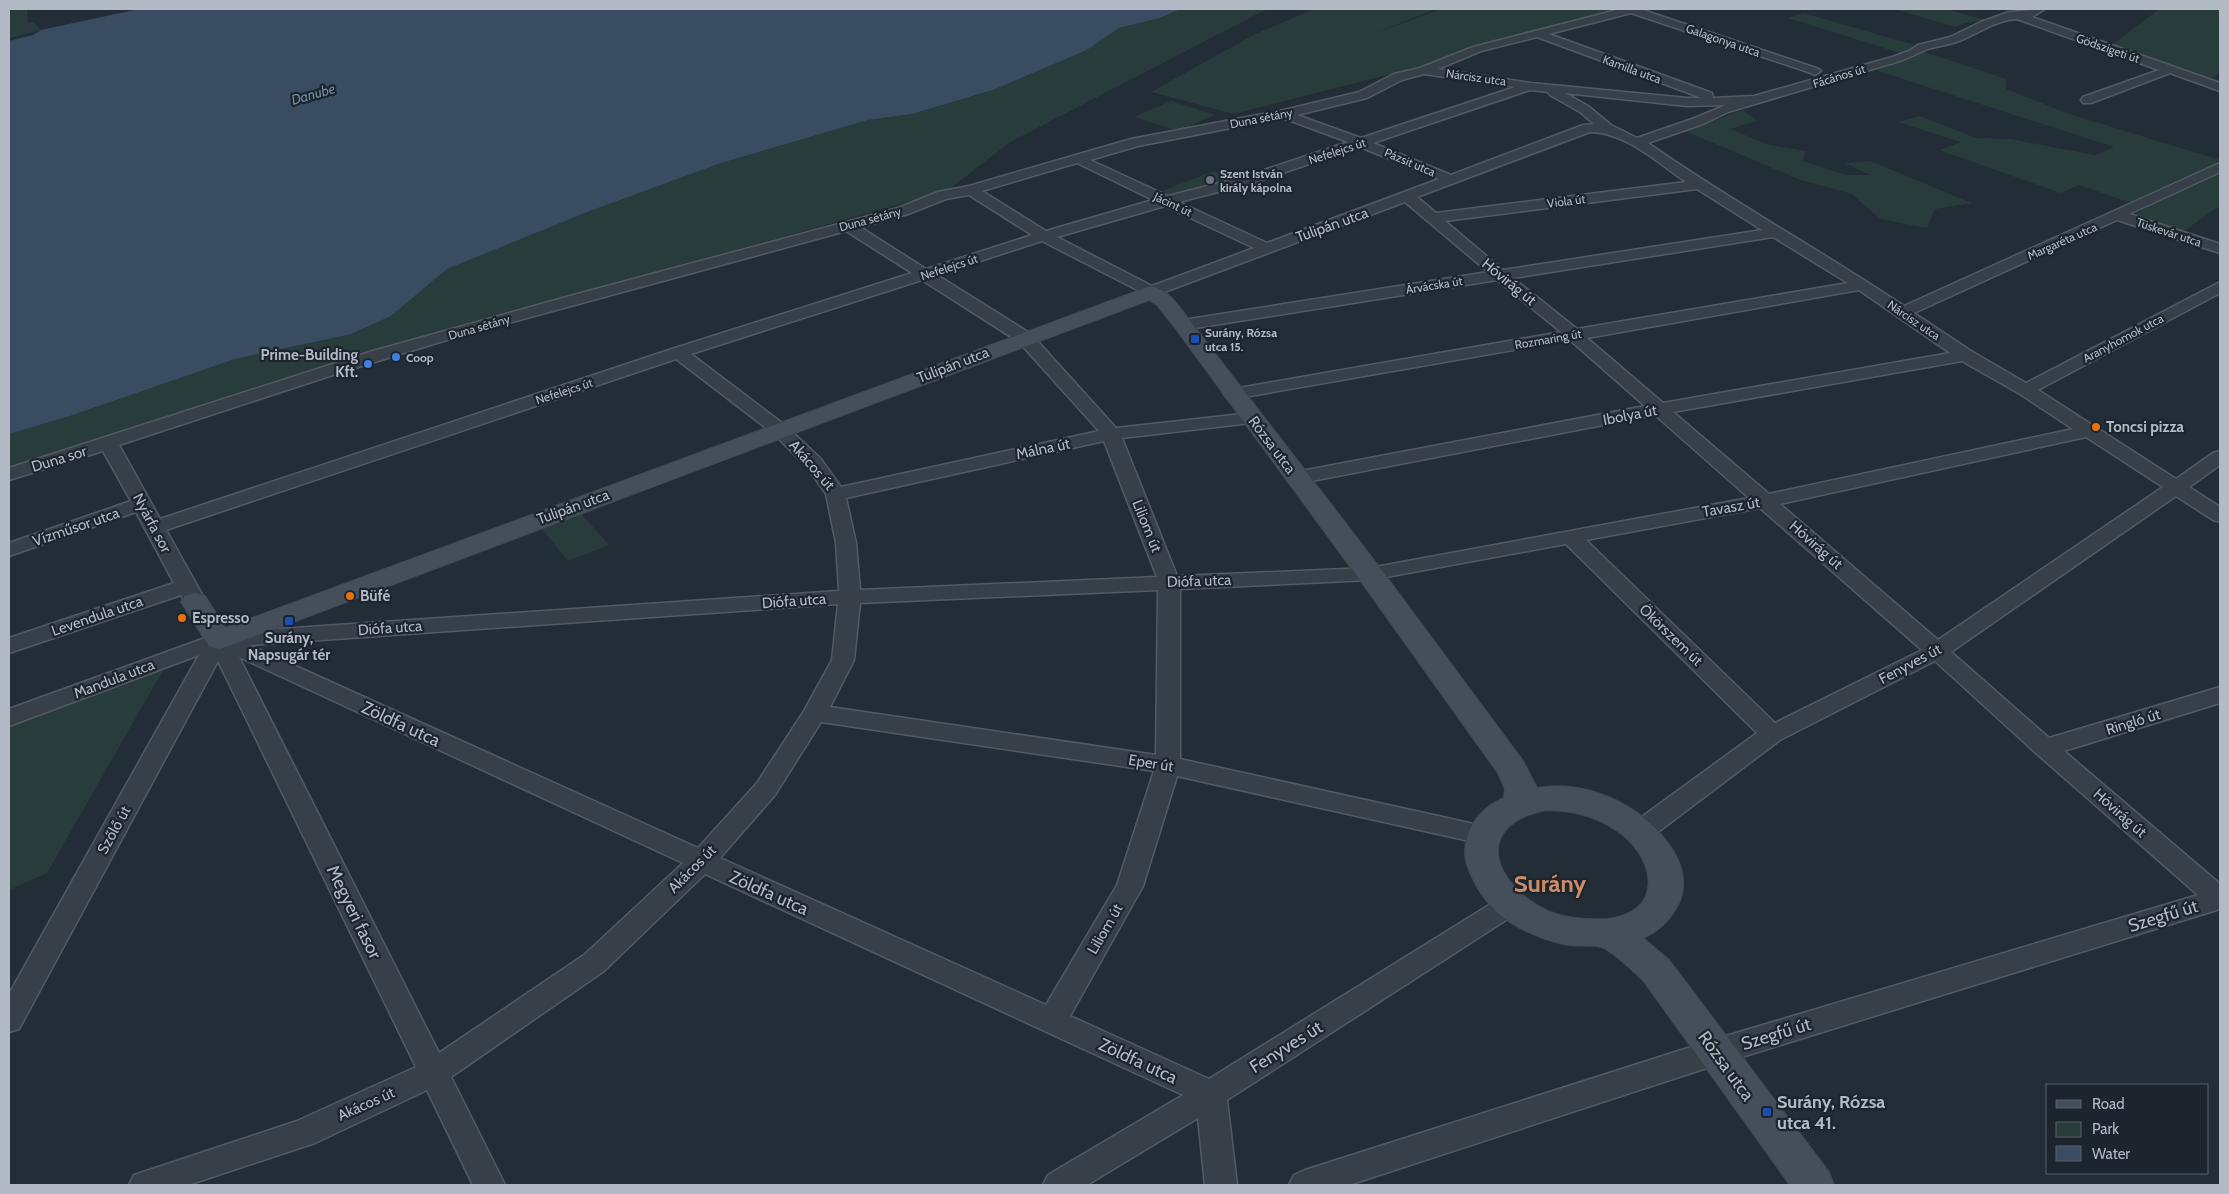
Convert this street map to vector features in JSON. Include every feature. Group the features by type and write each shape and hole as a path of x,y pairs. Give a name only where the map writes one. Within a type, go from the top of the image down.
{"street":[{"name":"Duna sétány","path":"109,444 378,356 604,291 903,211 943,195 971,190 1080,160 1136,142 1284,114 1363,95 1398,77 1424,70 1477,48 1631,9"},
{"name":"Galagonya utca","path":"1631,9 1815,71 1726,105"},
{"name":"Gödszigeti út","path":"1997,9 2220,87"},
{"name":"Fácános út","path":"1756,100 1896,59 1922,48 1954,39 1985,24 2010,16 2028,15 2040,9"},
{"name":"Kamilla utca","path":"1537,33 1703,94 1726,105"},
{"name":"Nárcisz utca","path":"1424,70 1529,86"},
{"path":"2087,100 2169,70"},
{"name":"Nefelejcs út","path":"154,527 678,353 924,276 1043,236 1248,180 1529,86 1726,105 1756,100"},
{"name":"Nárcisz utca","path":"1547,88 1584,109 1606,128 1636,142 1699,185 1862,285 1965,355 2026,390 2220,516"},
{"path":"1636,142 1699,121 1726,105"},
{"name":"Pázsit utca","path":"1284,114 1362,142 1452,180"},
{"name":"Nárcisz utca","path":"1588,128 1606,128"},
{"name":"Tulipán utca","path":"219,640 1025,338 1408,197 1588,128"},
{"name":"Jácint út","path":"1080,160 1267,248"},
{"name":"Margaréta utca","path":"1904,312 2220,167"},
{"name":"Viola út","path":"1433,218 1699,185"},
{"name":"Rózsa utca","path":"971,190 1043,236 1164,300 1370,574 1512,769"},
{"name":"Hóvirág út","path":"1408,197 1500,275 1574,334 1937,651 2045,748 2220,899"},
{"name":"Tüskevár utca","path":"2118,215 2220,249"},
{"name":"Liliom út","path":"848,226 924,276 1025,338 1111,434 1170,582 1168,765 1130,886 1052,1022"},
{"name":"Árvácska út","path":"1183,325 1774,232"},
{"name":"Rozmaring út","path":"1234,394 1862,285"},
{"name":"Aranyhomok utca","path":"2026,390 2220,287"},
{"name":"Akácos út","path":"146,1185 304,1133 434,1073 594,963 701,862 766,789 815,713 843,660 850,597 846,543 836,494 814,463 780,430 678,353"},
{"name":"Ibolya út","path":"1296,478 1965,355"},
{"name":"Málna út","path":"836,494 1111,434 1251,418"},
{"name":"Tavasz út","path":"1370,574 1765,501 2089,431"},
{"name":"Duna sor","path":"9,474 109,444"},
{"name":"Nyárfa sor","path":"109,444 190,594"},
{"name":"Fenyves út","path":"1641,831 1772,734 1937,651 2174,487 2220,458"},
{"name":"Vízműsor utca","path":"9,550 142,504"},
{"name":"Ökörszem út","path":"1570,536 1772,734"},
{"name":"Diófa utca","path":"219,640 850,597 1370,574"},
{"path":"190,594 219,640"},
{"name":"Levendula utca","path":"9,646 190,594"},
{"name":"Mandula utca","path":"9,718 219,640"},
{"name":"Zöldfa utca","path":"219,640 1211,1094"},
{"name":"Szőlő út","path":"9,1020 219,640"},
{"name":"Megyeri fasor","path":"219,640 489,1185"},
{"name":"Ringló út","path":"2045,748 2220,695"},
{"name":"Eper út","path":"815,713 1168,765 1483,835"},
{"path":"1512,769 1537,786 1563,798"},
{"path":"1512,769 1522,789 1519,803"},
{"path":"1546,798 1563,798 1595,805 1617,814 1641,831 1656,849 1663,862 1666,875 1664,899 1657,910 1646,920 1632,928 1609,934 1573,933 1539,922 1510,904 1493,885 1482,862 1480,848 1488,824 1497,815 1519,803 1546,798"},
{"name":"Szegfű út","path":"1304,1185 1716,1052 2220,899"},
{"name":"Fenyves út","path":"1059,1185 1211,1094 1510,904"},
{"path":"1646,920 1646,939 1656,970"},
{"path":"1609,934 1633,950 1656,970"},
{"name":"Rózsa utca","path":"1656,970 1814,1185"},
{"path":"1211,1094 1221,1185"}],"green space":[{"path":"9,9 27,9 28,23 34,22 41,30 9,38"},
{"path":"1181,9 1267,9 1010,142 947,191 424,337 9,467 9,434 70,416 235,359 301,345 391,316 447,269 590,211 721,163 868,120 912,114 993,90 1087,50 1119,28 1160,18"},
{"path":"1314,9 1436,9 1370,35 1442,9 1645,9 1234,114 1151,92 1255,34"},
{"path":"1895,9 1945,9 1986,20 1965,23 1955,27"},
{"path":"2159,9 2220,9 2220,72 2210,81 2112,45"},
{"path":"1803,13 1911,44 1922,51 2006,79 2006,89 2069,114 2220,160 2220,209 2216,208 2182,233 2132,216 2146,208 2079,185 2061,193 1939,150 1961,142 1898,122 1920,116 1976,138 2010,139 2095,155 2114,147 1872,69 1913,57 1788,18"},
{"path":"1171,101 1215,115 1178,131 1134,117"},
{"path":"1743,110 1757,121 1730,129 1769,145 1806,151 1803,161 1846,175 1870,175 1845,163 1870,161 1972,203 1935,209 1927,228 1880,219 1852,194 1801,180 1685,131"},
{"path":"1214,171 1235,181 1166,200 1155,194"},
{"path":"578,510 609,545 568,561 538,524"},
{"path":"173,653 47,873 9,890 9,717"}],"water":[{"name":"Danube","path":"139,9 1181,9 1160,18 1119,28 1087,50 993,90 912,114 868,120 721,163 590,211 447,269 391,316 351,334 235,359 70,416 9,434 9,41 33,35 41,30"}],"place":[{"name":"Szent István király kápolna","path":"1210,180"},
{"name":"Surány, Rózsa utca 15.","path":"1195,339"},
{"name":"Coop","path":"396,357"},
{"name":"Prime-Building Kft.","path":"368,364"},
{"name":"Toncsi pizza","path":"2096,427"},
{"name":"Büfé","path":"350,596"},
{"name":"Espresso","path":"182,618"},
{"name":"Surány, Napsugár tér","path":"289,621"},
{"name":"Surány, Rózsa utca 41.","path":"1767,1112"}],"district":[{"name":"Surány","path":"1550,883"}]}
